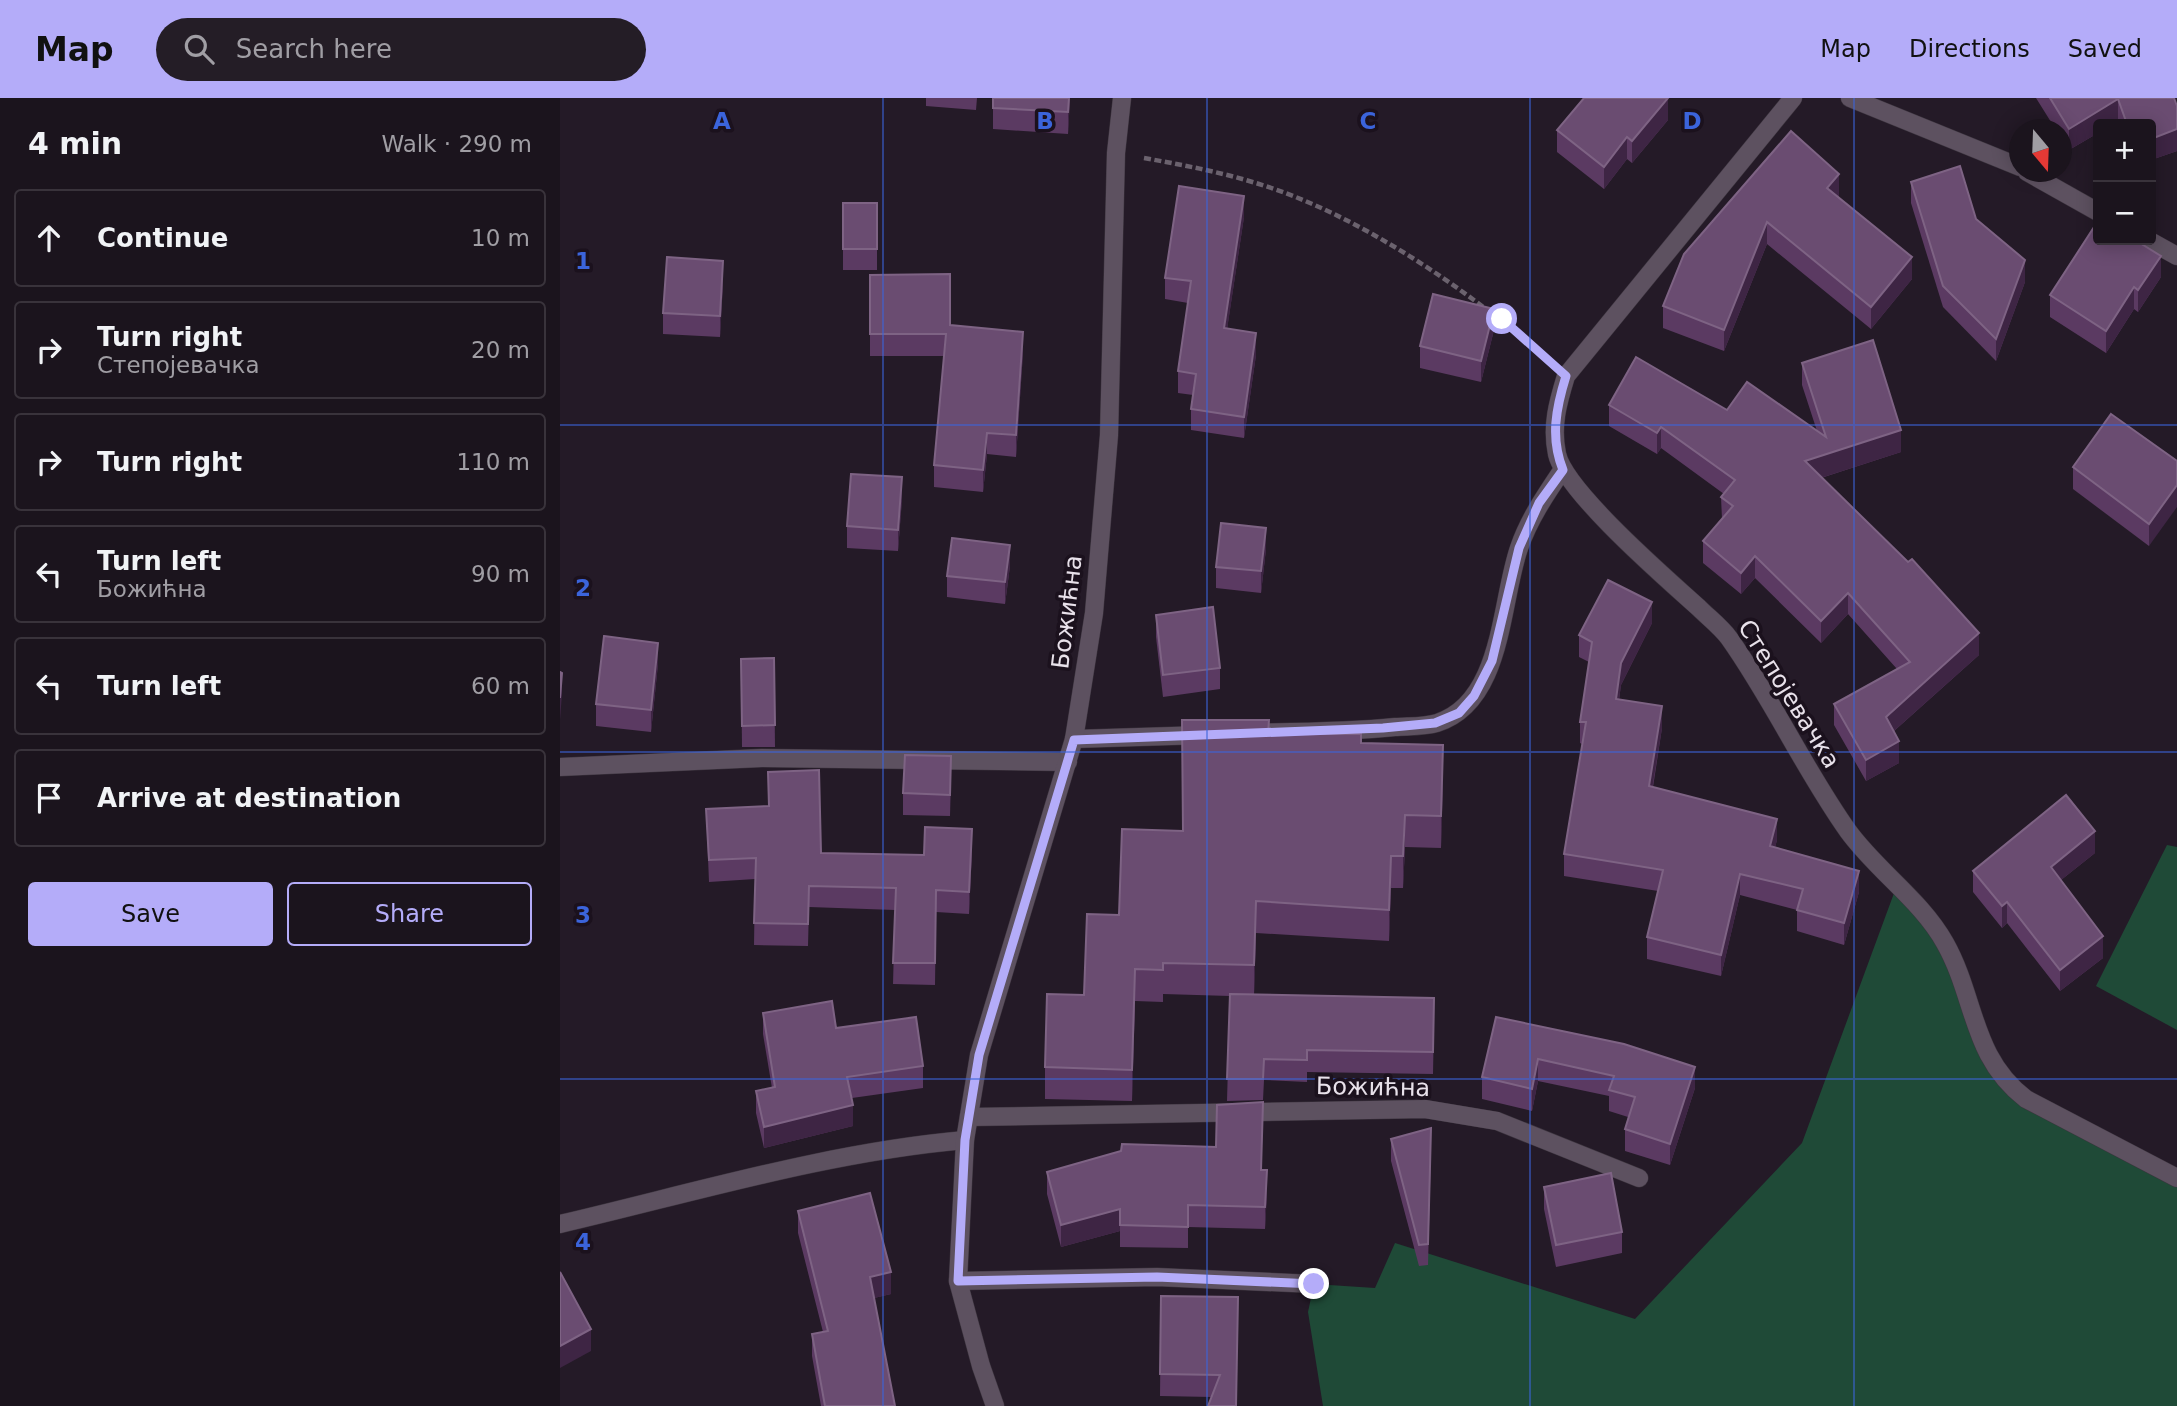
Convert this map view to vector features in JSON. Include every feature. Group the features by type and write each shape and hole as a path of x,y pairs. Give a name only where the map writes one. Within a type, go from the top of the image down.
{"street":[{"name":"Божићна","path":"995,1406 958,1281 965,1140 979,1055 1074,740 1094,613 1109,435 1116,153 1122,98"},
{"name":"Степојевачка","path":"1793,98 1566,376 1555,417 1557,456 1563,470 1588,500 1726,634 1761,688 1807,771 1850,834 1933,925 1946,943 1982,1044 1990,1062 2007,1085 2026,1099 2177,1178"},
{"path":"1850,98 2009,163"},
{"path":"2045,182 2093,209"},
{"path":"2156,244 2177,256"},
{"path":"1074,740 1383,728 1435,723 1459,713 1474,696 1492,661 1519,548 1539,503 1563,470"},
{"path":"560,767 762,758 1068,762"},
{"name":"Божићна","path":"969,1117 1425,1109 1497,1121 1639,1178"},
{"path":"560,1224 818,1165 931,1143 965,1140"},
{"path":"958,1281 1157,1277 1314,1284"}],"path":[{"path":"1116,153 1216,172 1260,184 1319,207 1446,281 1502,319 1566,376"}],"green space":[{"path":"2167,845 2177,847 2177,1030 2096,986"},
{"path":"1897,885 1933,925 2007,1085 2177,1178 2177,1406 1323,1406 1308,1312 1314,1284 1375,1288 1395,1243 1635,1319 1802,1143"}],"building":[{"path":"993,98 1069,98 1068,112 993,108"},
{"path":"1584,98 1668,98 1632,141 1627,137 1604,167 1557,130"},
{"path":"2050,98 2174,98 2177,106 2177,129 2156,137 2156,119 2125,119 2118,99 2072,127 2072,119 2063,119"},
{"path":"1791,131 1839,174 1827,188 1912,257 1871,307 1767,222 1724,330 1663,306 1684,254"},
{"path":"1960,166 1976,219 2025,260 1996,339 1943,286 1911,182"},
{"path":"1179,186 1244,196 1224,328 1256,333 1244,417 1191,409 1196,374 1178,371 1191,281 1165,278"},
{"path":"843,203 877,203 877,249 843,249"},
{"path":"2093,229 2093,245 2143,245 2161,256 2138,290 2134,287 2106,331 2050,295"},
{"path":"667,257 723,261 720,316 663,313"},
{"path":"950,274 950,325 1023,332 1016,435 987,433 983,470 934,465 946,334 870,334 870,275"},
{"path":"1433,294 1494,309 1481,361 1420,346"},
{"path":"1873,340 1901,430 1805,461 1908,562 1912,559 1979,633 1886,717 1899,741 1866,760 1834,704 1910,662 1848,593 1821,621 1755,556 1741,573 1703,541 1733,506 1721,497 1735,480 1661,427 1657,433 1609,405 1636,357 1727,410 1747,382 1826,437 1802,363"},
{"path":"2111,414 2177,461 2177,485 2149,524 2073,467"},
{"path":"851,474 902,477 898,530 847,526"},
{"path":"1221,523 1266,528 1261,571 1216,567"},
{"path":"952,538 1010,545 1005,582 947,576"},
{"path":"1608,580 1652,602 1621,663 1616,699 1662,706 1649,786 1777,819 1770,846 1859,871 1844,923 1797,910 1803,889 1740,874 1721,955 1647,937 1663,870 1564,854 1586,722 1580,722 1592,642 1579,635"},
{"path":"1213,607 1220,668 1163,675 1156,615"},
{"path":"604,636 658,643 651,710 596,704"},
{"path":"774,658 775,725 742,726 741,659"},
{"path":"1182,720 1269,720 1268,734 1361,734 1361,743 1443,745 1441,816 1405,815 1403,856 1391,856 1389,910 1256,901 1254,965 1163,963 1163,970 1135,969 1132,1070 1045,1067 1047,994 1084,995 1087,914 1119,915 1122,829 1183,831"},
{"path":"905,755 951,756 950,795 903,793"},
{"path":"819,770 821,853 924,855 925,827 972,829 969,892 936,890 935,963 893,963 896,888 809,886 808,924 754,923 756,858 709,860 706,809 769,806 768,772"},
{"path":"2066,795 2095,831 2051,867 2103,936 2060,970 2007,902 2002,906 1973,871"},
{"path":"1230,994 1434,998 1433,1052 1307,1050 1307,1060 1264,1059 1263,1079 1227,1079"},
{"path":"832,1001 836,1028 916,1017 923,1066 847,1077 853,1105 764,1127 756,1091 775,1087 763,1013"},
{"path":"1496,1017 1624,1044 1695,1067 1670,1144 1625,1129 1635,1097 1609,1090 1614,1076 1538,1059 1532,1089 1482,1077"},
{"path":"1263,1102 1261,1170 1267,1170 1265,1207 1188,1205 1188,1227 1120,1225 1120,1209 1061,1225 1047,1172 1121,1151 1122,1144 1216,1147 1217,1105"},
{"path":"1431,1128 1428,1244 1419,1245 1391,1139"},
{"path":"1611,1173 1622,1232 1556,1245 1544,1187"},
{"path":"870,1193 891,1272 870,1277 895,1406 825,1406 812,1334 828,1331 798,1211"},
{"path":"560,1272 591,1329 560,1346"},
{"path":"1161,1296 1238,1297 1236,1406 1208,1406 1220,1375 1160,1374"}],"route":[{"path":"1314,1284 1157,1277 958,1281 965,1140 979,1055 1074,740 1383,728 1435,723 1459,713 1474,696 1492,661 1519,548 1539,503 1563,470 1557,456 1555,417 1566,376 1502,319"}]}
